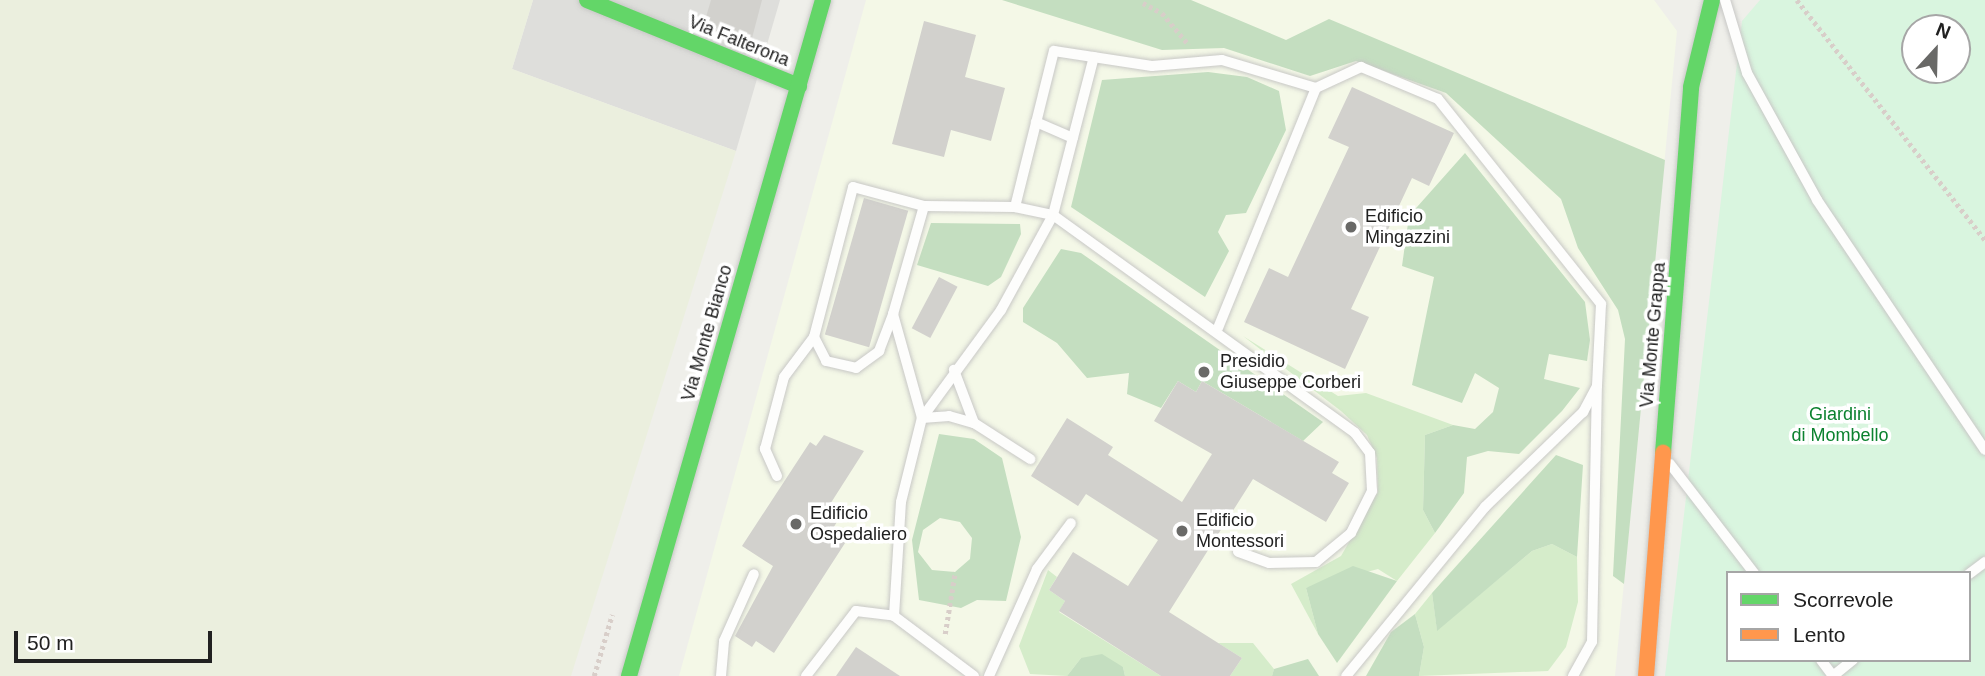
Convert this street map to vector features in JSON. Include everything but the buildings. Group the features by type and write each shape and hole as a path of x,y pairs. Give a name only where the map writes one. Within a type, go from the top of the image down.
{"street":[{"name":"Via Falterona","path":"587,0 799,86"},
{"name":"Via Monte Bianco","path":"628,676 823,0"},
{"name":"Via Monte Grappa","path":"1646,676 1660,452 1692,87 1714,1"}],"lane":[{"path":"1714,1 1747,73 1817,200 1985,450"},
{"path":"1015,206 1054,51 1152,65 1222,60 1315,89"},
{"path":"894,616 901,502 922,418 954,370 1001,310 1053,215 1094,57"},
{"path":"1218,328 1315,89 1361,67 1438,99 1601,304 1592,642 1573,676"},
{"path":"1036,122 1073,138"},
{"path":"777,476 765,449 768,437 784,377 814,337 853,187 924,206 1015,206 1053,215 1218,328 1355,433 1370,453 1372,491 1351,533 1316,562 1269,564 1237,552"},
{"path":"814,337 826,361 856,368 879,351 893,314 924,206"},
{"path":"893,314 922,418"},
{"path":"954,370 974,423"},
{"path":"1346,676 1485,507 1583,412 1597,386"},
{"path":"922,418 974,423 1030,459"},
{"path":"1660,452 1752,571"},
{"path":"989,676 1037,569 1071,523"},
{"path":"721,676 724,641 754,575"},
{"path":"806,676 856,611 894,616 974,676"},
{"path":"1833,676 1850,662"}],"path":[{"path":"1797,0 1985,240"},
{"path":"1143,3 1180,31 1196,62"},
{"path":"942,652 955,572"}],"shaded area":[{"path":"0,0 533,0 512,69 736,151 571,676 0,676"},
{"path":"533,0 780,0 736,151 512,69"},
{"name":"Presidio Giuseppe Corberi","path":"866,0 1654,0 1677,31 1615,676 679,676"}],"green space":[{"path":"1002,0 1191,0 1286,40 1329,19 1665,160 1624,584 1613,576 1625,339 1618,310 1578,248 1561,199 1446,93 1356,61 1310,76 1224,48 1162,50"},
{"name":"Giardini di Mombello","path":"1760,0 1985,0 1985,676 1665,676 1742,21"},
{"path":"1208,72 1247,77 1279,91 1286,130 1246,213 1226,215 1218,232 1229,251 1205,297 1071,207 1102,80"},
{"path":"1465,153 1585,302 1590,340 1587,361 1549,354 1544,379 1580,388 1562,411 1519,454 1488,451 1467,457 1464,493 1435,533 1423,510 1425,435 1453,425 1475,429 1493,412 1499,388 1475,373 1462,403 1412,385 1434,277 1402,266 1409,216"},
{"path":"931,223 1020,224 1021,234 1001,277 988,286 917,265"},
{"path":"1061,249 1081,253 1323,422 1303,441 1202,381 1196,392 1178,381 1161,408 1127,394 1129,373 1087,378 1057,343 1023,322 1023,308"},
{"path":"1243,336 1338,396 1366,393 1453,425 1425,435 1423,510 1435,533 1397,581 1378,569 1306,588 1318,634 1291,584 1341,556 1378,492 1377,458 1367,435 1341,411"},
{"path":"939,434 974,439 1002,458 1021,537 1006,601 977,600 961,608 919,600 912,540","holes":["940,518 960,522 972,538 970,559 955,572 932,570 918,552 923,530"]},
{"path":"1556,455 1583,465 1577,557 1552,544 1532,551 1437,631 1432,593"},
{"path":"1552,544 1577,557 1578,602 1566,647 1548,671 1419,676 1424,647 1415,614 1432,593 1437,630 1532,551"},
{"path":"1353,566 1397,581 1337,663 1318,634 1306,588"},
{"path":"1048,570 1057,577 1049,590 1065,601 1059,612 1161,676 1125,676 1123,667 1081,658 1067,676 1030,674 1019,646"},
{"path":"1415,614 1424,647 1419,676 1366,676 1391,632"},
{"path":"1218,643 1253,643 1274,669 1272,676 1230,676 1242,658"},
{"path":"1102,654 1123,667 1125,676 1067,676 1081,658"},
{"path":"1308,659 1319,676 1272,676 1274,669"}],"traffic: fast":[{"path":"587,0 799,86"},
{"path":"629,676 823,0"},
{"path":"1663,453 1691,87 1712,0"}],"traffic: slow":[{"path":"1646,676 1663,453"}],"place":[{"name":"Edificio Mingazzini","path":"1351,227"},
{"name":"Presidio Giuseppe Corberi","path":"1204,372"},
{"name":"Edificio Ospedaliero","path":"796,524"},
{"name":"Edificio Montessori","path":"1182,531"}]}
